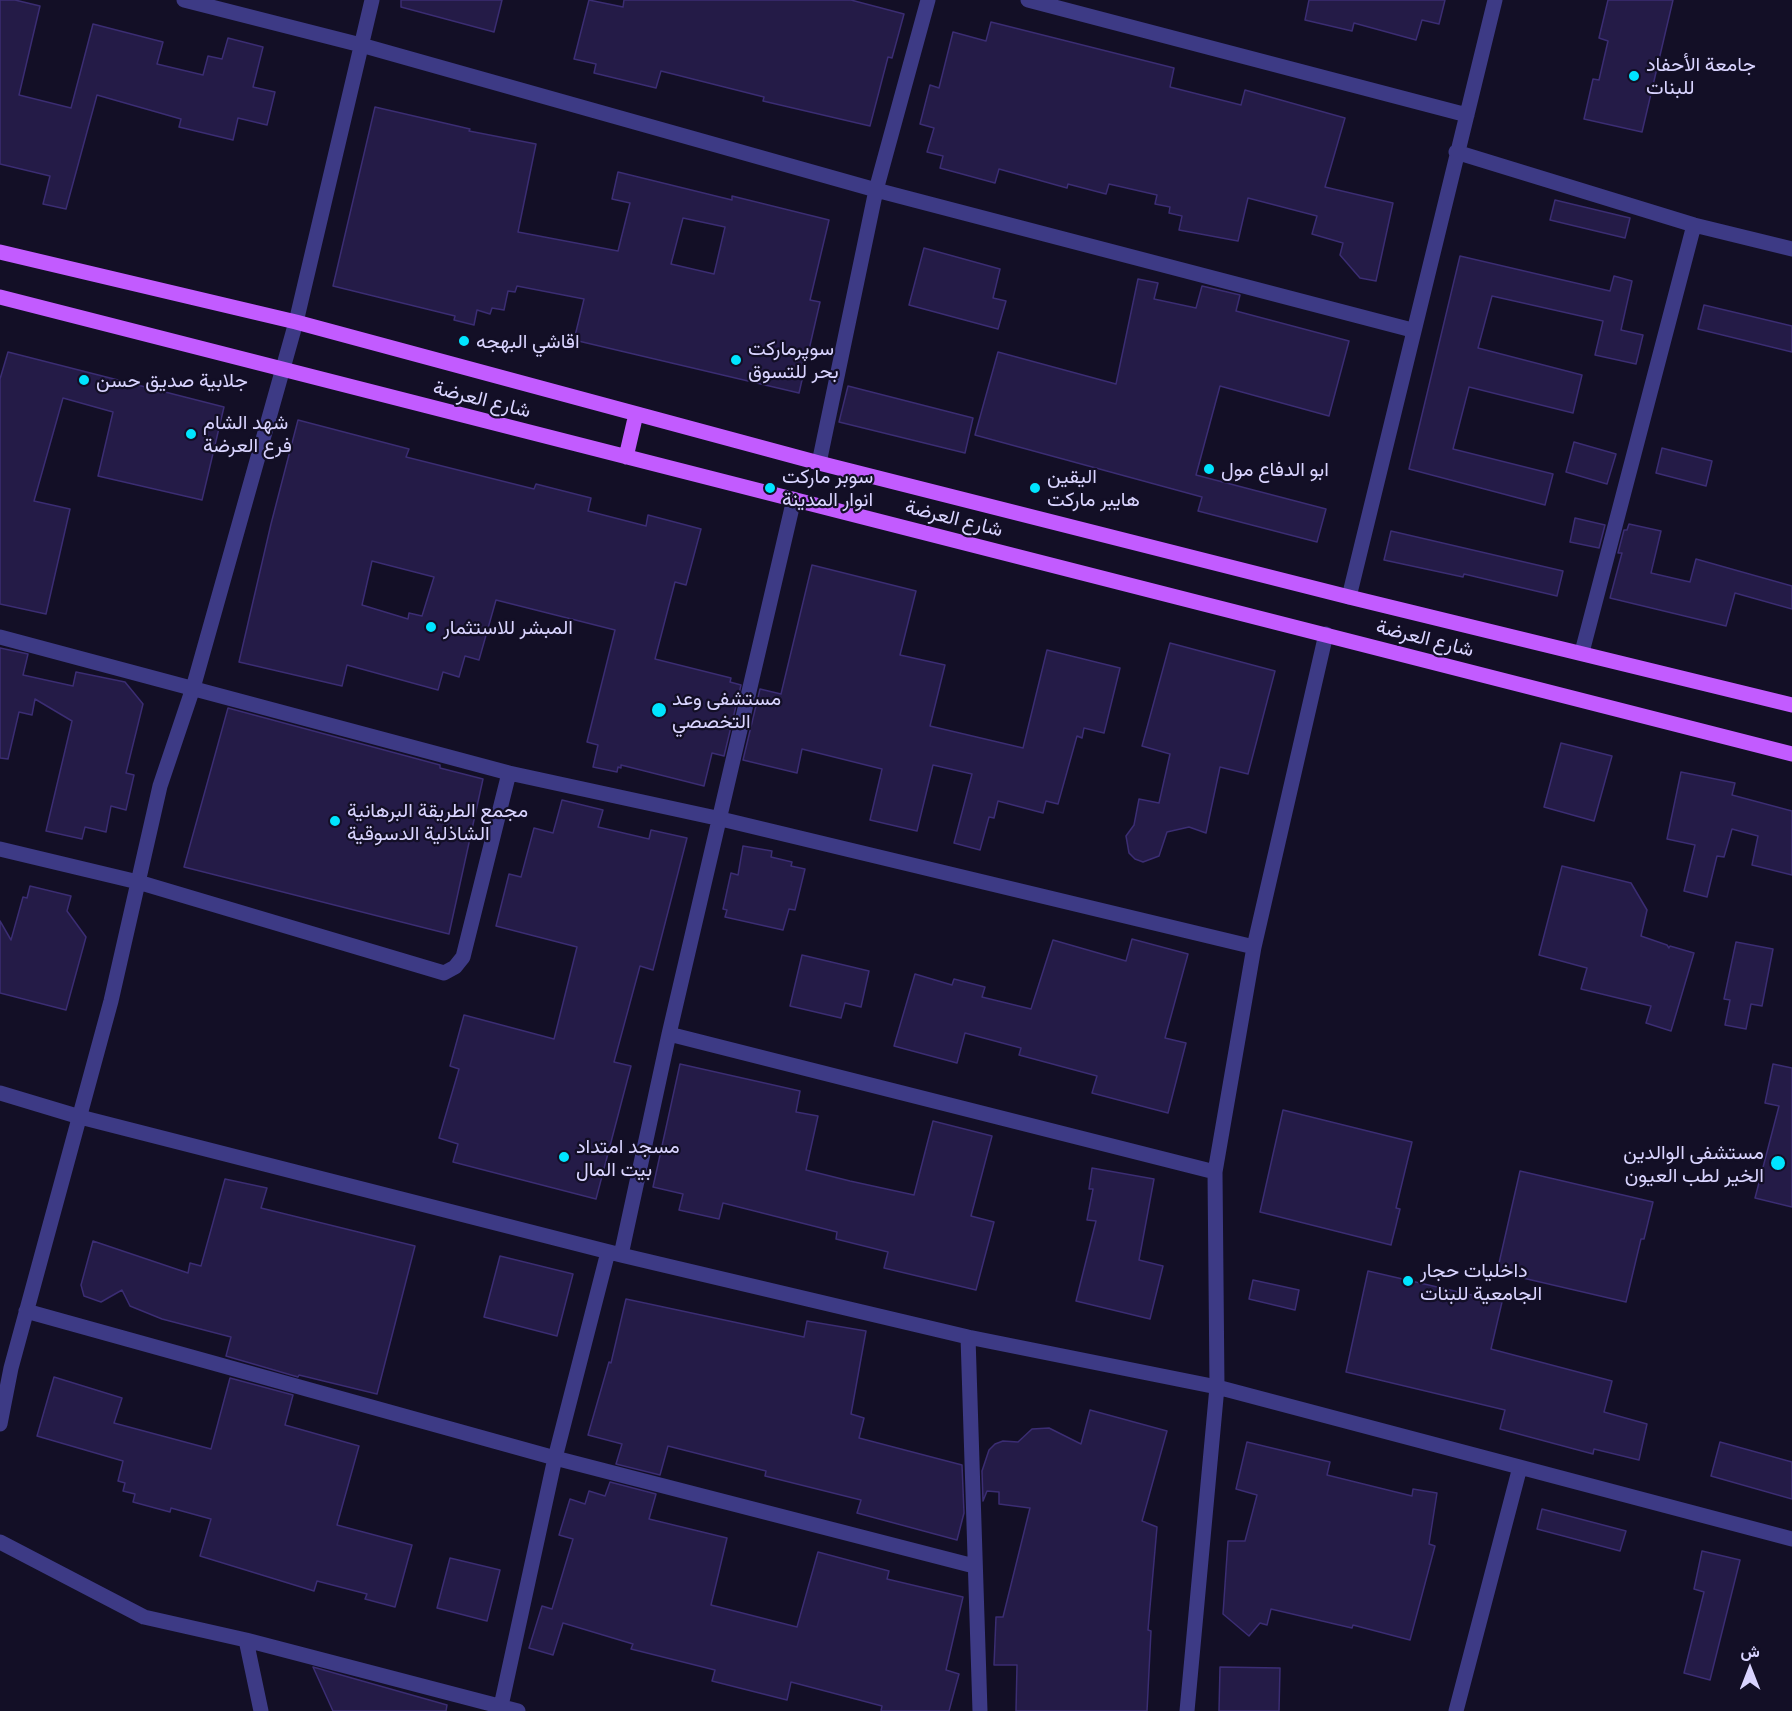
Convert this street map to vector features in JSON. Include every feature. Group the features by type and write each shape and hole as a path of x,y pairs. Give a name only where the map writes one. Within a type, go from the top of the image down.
{"main road":[{"name":"شارع العرضة","path":"0,252 296,322 819,463 1349,597 1792,705"},
{"name":"شارع العرضة","path":"0,297 1792,754"},
{"path":"626,457 636,414"}],"street":[{"path":"184,0 361,45 876,190 1412,330"},
{"path":"0,1424 5,1366 26,1311 80,1117 160,786 193,688 283,371 372,0"},
{"path":"819,463 876,190 928,0"},
{"path":"1028,0 1467,115"},
{"path":"1349,597 1412,330 1495,0"},
{"path":"1456,152 1694,225 1792,249"},
{"path":"1582,652 1694,225"},
{"path":"501,1706 555,1458 615,1254 721,819 794,499"},
{"path":"1187,1711 1216,1387 1215,1172 1254,947 1326,634"},
{"path":"0,637 509,773 721,819 1254,947"},
{"path":"0,849 138,882 444,973 455,967 463,957 509,773"},
{"path":"669,1034 1215,1172"},
{"path":"0,1094 80,1117 615,1254 968,1337 1216,1387 1792,1539"},
{"path":"26,1311 555,1458 974,1566"},
{"path":"968,1337 980,1711"},
{"path":"1456,1711 1520,1467"},
{"path":"0,1542 144,1617 246,1640 518,1711"},
{"path":"246,1640 261,1711"}],"building":[{"path":"0,0 15,0 40,6 19,95 71,108 93,24 163,42 157,64 203,75 208,56 222,59 228,38 263,47 253,87 275,92 267,125 238,118 233,140 179,127 181,119 97,95 66,209 43,204 50,176 0,164"},
{"path":"401,0 502,0 494,32 401,7"},
{"path":"589,0 623,7 624,0 851,0 904,14 892,58 888,57 870,126 763,101 764,97 661,71 656,88 594,73 596,64 574,59"},
{"path":"1309,0 1445,0 1439,24 1422,20 1416,40 1354,23 1352,31 1305,20"},
{"path":"1608,0 1673,0 1642,132 1584,119 1593,79 1599,80 1608,41 1599,38"},
{"path":"991,22 1174,68 1170,87 1241,105 1245,90 1345,118 1325,187 1393,203 1376,281 1360,278 1340,255 1343,243 1312,234 1317,216 1248,198 1238,241 1179,230 1182,216 1169,213 1170,207 1155,204 1157,195 1109,184 1106,194 1068,184 1067,188 999,169 995,183 940,168 943,156 927,152 934,128 920,124 930,85 939,88 953,32 986,41"},
{"path":"375,107 470,129 469,131 536,144 518,232 618,251 630,203 612,199 618,172 732,200 732,196 829,220 810,300 820,302 799,393 574,340 584,299 517,286 515,292 508,291 504,310 492,308 490,314 477,310 474,325 454,320 455,316 333,286","holes":["683,218 725,227 714,274 671,264"]},
{"path":"1555,200 1630,218 1625,238 1550,220"},
{"path":"924,248 1000,269 993,298 1006,301 998,329 909,305"},
{"path":"1460,256 1610,291 1614,276 1632,281 1621,330 1643,335 1636,364 1595,355 1603,321 1492,296 1478,348 1582,375 1573,413 1469,387 1453,449 1553,474 1545,505 1409,469"},
{"path":"1138,279 1158,283 1154,299 1196,308 1202,286 1240,295 1236,311 1349,341 1329,416 1220,386 1196,475 1326,509 1317,542 1198,511 1202,497 975,435 998,352 1116,384"},
{"path":"1704,305 1792,326 1792,352 1698,329"},
{"path":"8,352 224,407 202,500 98,476 113,412 63,398 34,501 70,509 46,614 0,604 0,379"},
{"path":"848,386 973,418 965,453 839,422"},
{"path":"298,420 409,449 406,457 534,489 536,484 591,498 588,511 646,526 648,515 701,529 686,585 675,582 655,659 731,678 730,682 741,685 724,756 712,753 704,786 621,765 617,772 593,767 598,745 587,742 615,630 496,600 479,660 465,656 459,677 443,672 438,690 347,665 342,686 239,662","holes":["372,561 434,577 422,616 409,613 408,619 362,605"]},
{"path":"1574,442 1616,454 1607,484 1566,472"},
{"path":"1662,448 1712,461 1706,486 1656,473"},
{"path":"1575,518 1605,525 1599,548 1570,542"},
{"path":"1629,524 1661,531 1651,573 1690,582 1696,559 1792,586 1792,609 1735,593 1726,626 1610,598 1622,553 1618,553 1624,530 1627,530"},
{"path":"1391,531 1563,571 1557,596 1464,574 1463,577 1384,560"},
{"path":"812,565 916,591 900,655 945,665 930,726 1023,748 1047,650 1120,668 1104,733 1084,728 1082,738 1077,736 1058,804 1046,801 1043,813 998,801 994,818 989,817 980,850 954,843 972,774 933,765 917,831 870,820 882,769 802,749 797,773 743,760 760,689 781,694"},
{"path":"1170,643 1275,671 1248,774 1220,767 1206,833 1189,827 1167,832 1159,856 1143,862 1135,859 1129,853 1126,836 1134,825 1139,799 1159,803 1170,754 1142,746"},
{"path":"0,648 28,654 23,675 73,686 76,672 125,682 143,704 126,773 134,775 126,810 111,806 106,832 85,827 82,839 46,831 72,721 35,699 32,715 19,712 8,759 0,758"},
{"name":"مجمع الطريقة البرهانية الشاذلية الدسوقية","path":"228,708 440,765 440,768 483,779 449,934 184,867"},
{"path":"1561,743 1612,756 1594,821 1544,807"},
{"path":"1681,772 1735,783 1732,795 1792,811 1792,875 1752,865 1758,836 1732,829 1724,857 1717,856 1707,897 1684,891 1695,845 1667,839"},
{"path":"562,800 603,810 598,827 649,839 651,830 687,838 653,970 640,966 614,1062 631,1066 596,1199 453,1162 458,1144 439,1138 459,1069 450,1066 464,1015 554,1039 577,947 496,926 509,874 521,877 534,828 553,833"},
{"path":"743,846 772,851 771,857 792,862 791,866 805,869 795,910 789,909 783,930 725,917 727,910 723,909 731,873 738,875"},
{"path":"1562,866 1631,883 1647,910 1641,936 1667,945 1669,948 1670,946 1694,953 1671,1031 1646,1023 1651,1006 1581,989 1587,968 1539,955"},
{"path":"30,886 71,896 67,911 86,937 66,1010 0,993 0,921 11,940 23,897 27,898"},
{"path":"1132,939 1188,954 1165,1038 1186,1043 1168,1113 1092,1093 1097,1076 1019,1055 1021,1048 965,1033 957,1063 894,1046 915,974 952,985 954,979 985,987 982,997 1031,1009 1053,940 1126,961"},
{"path":"1736,942 1773,949 1762,1006 1751,1004 1746,1029 1725,1025 1730,1000 1724,999"},
{"path":"802,955 869,971 861,1007 845,1003 841,1018 790,1006"},
{"path":"680,1064 800,1091 796,1112 818,1116 806,1170 850,1181 914,1195 933,1121 992,1136 971,1216 994,1222 976,1290 884,1268 888,1252 836,1239 837,1232 723,1203 719,1219 679,1210 683,1194 653,1187"},
{"name":"مستشفى الوالدين الخير لطب العيون","path":"1773,1064 1792,1068 1792,1207 1755,1198 1779,1106 1765,1103"},
{"path":"1283,1110 1412,1142 1396,1208 1400,1209 1391,1245 1260,1212"},
{"path":"1092,1168 1154,1179 1139,1260 1163,1266 1150,1319 1076,1301 1096,1221 1087,1220 1093,1189 1089,1189"},
{"path":"1520,1171 1653,1202 1644,1239 1641,1239 1626,1302 1497,1272"},
{"path":"225,1179 267,1188 261,1208 415,1246 377,1394 299,1375 298,1377 226,1356 231,1337 162,1319 130,1306 122,1290 101,1302 84,1296 81,1285 93,1241 188,1273 190,1263 201,1266"},
{"path":"500,1256 573,1274 557,1336 484,1317"},
{"path":"1368,1271 1502,1302 1491,1349 1612,1381 1604,1412 1647,1424 1639,1460 1594,1449 1593,1454 1500,1429 1505,1410 1346,1372"},
{"path":"1253,1280 1299,1290 1295,1310 1249,1299"},
{"path":"626,1299 804,1337 807,1321 866,1331 851,1414 864,1418 859,1438 962,1465 964,1513 957,1540 857,1513 861,1500 765,1476 766,1471 668,1446 660,1475 616,1464 622,1444 588,1435 609,1362 611,1363"},
{"path":"54,1377 122,1398 114,1423 211,1449 230,1378 293,1395 285,1425 359,1446 337,1525 412,1545 395,1607 365,1599 367,1594 317,1581 314,1591 200,1556 211,1519 171,1508 170,1512 133,1502 135,1494 123,1491 125,1483 118,1481 123,1461 37,1436"},
{"path":"1090,1410 1167,1431 1142,1521 1157,1527 1148,1630 1151,1631 1147,1711 1016,1711 1017,1665 994,1665 996,1617 1003,1617 1030,1508 999,1504 999,1492 987,1491 983,1501 982,1471 989,1450 995,1444 1003,1441 1018,1442 1032,1429 1049,1428 1081,1444"},
{"path":"1247,1442 1330,1462 1327,1475 1412,1496 1413,1489 1437,1493 1429,1544 1435,1546 1410,1640 1353,1625 1352,1628 1271,1609 1267,1625 1260,1623 1249,1636 1223,1614 1228,1541 1245,1541 1257,1495 1236,1489"},
{"path":"1720,1442 1792,1462 1792,1499 1711,1476"},
{"path":"610,1482 656,1494 649,1519 727,1538 711,1605 797,1627 818,1552 889,1571 887,1579 963,1597 946,1670 959,1674 949,1711 881,1711 882,1706 791,1682 787,1700 712,1681 715,1670 631,1649 633,1644 563,1623 553,1655 529,1648 542,1606 552,1609 573,1539 559,1535 570,1499 585,1504 589,1491 605,1496"},
{"path":"1542,1509 1626,1531 1620,1551 1537,1529"},
{"path":"1702,1551 1740,1560 1710,1680 1684,1673 1704,1592 1694,1589"},
{"path":"450,1558 500,1570 487,1621 437,1608"},
{"path":"313,1667 447,1705 446,1711 333,1711"},
{"path":"1220,1667 1280,1668 1279,1711 1219,1711"}],"place":[{"name":"جامعة الأحفاد للبنات","path":"1634,76"},
{"name":"اقاشي البهجه","path":"464,341"},
{"name":"سوپرمارکت بحر للتسوق","path":"736,360"},
{"name":"جلابية صديق حسن","path":"84,380"},
{"name":"شهد الشام فرع العرضة","path":"191,434"},
{"name":"ابو الدفاع مول","path":"1209,469"},
{"name":"سوبر ماركت انوار المدينة","path":"770,488"},
{"name":"اليقين هايبر ماركت","path":"1035,488"},
{"name":"المبشر للاستثمار","path":"431,627"},
{"name":"مستشفى وعد التخصصي","path":"659,710"},
{"name":"مجمع الطريقة البرهانية الشاذلية الدسوقية","path":"335,821"},
{"name":"مسجد امتداد بيت المال","path":"564,1157"},
{"name":"مستشفى الوالدين الخير لطب العيون","path":"1778,1163"},
{"name":"داخليات حجار الجامعية للبنات","path":"1408,1281"}]}
